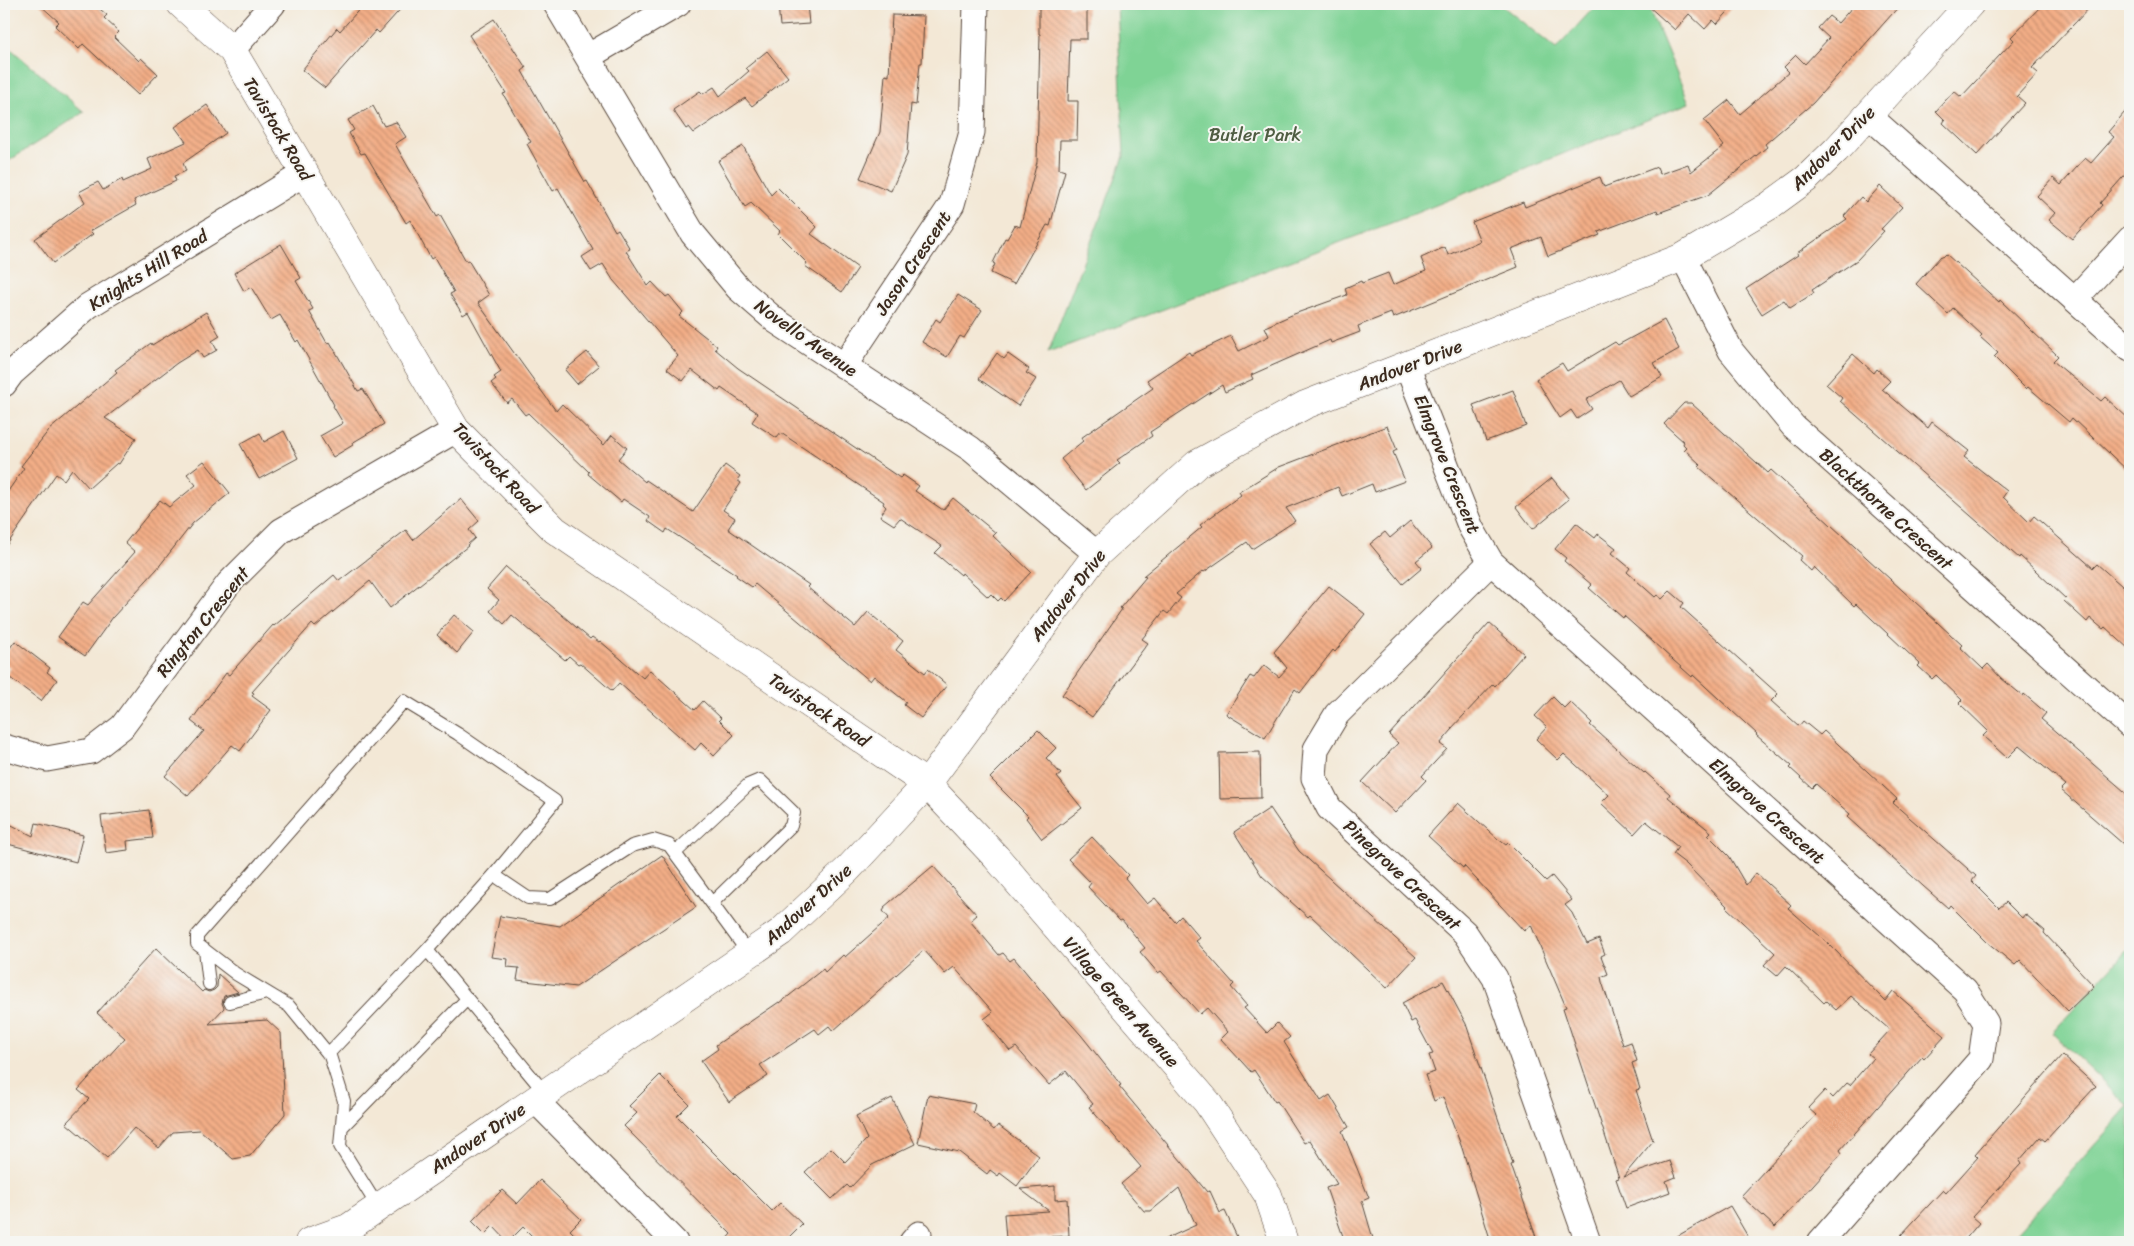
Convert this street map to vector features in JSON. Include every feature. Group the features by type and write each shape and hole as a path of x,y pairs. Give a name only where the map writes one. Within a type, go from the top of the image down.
{"street":[{"name":"Tavistock Road","path":"181,4 232,50 456,430 555,530 927,784"},
{"path":"232,50 273,4"},
{"name":"Novello Avenue","path":"556,4 589,56 693,234 738,288 776,321 971,449 1096,554"},
{"path":"589,56 678,4"},
{"name":"Jason Crescent","path":"844,366 952,204 972,132 976,4"},
{"name":"Andover Drive","path":"309,1242 348,1228 781,932 848,869 927,784 1096,554 1197,464 1305,405 1683,257 1769,206 1806,180 1970,4"},
{"path":"1868,115 2130,348"},
{"name":"Knights Hill Road","path":"4,384 12,373 88,306 305,173"},
{"path":"2075,299 2130,240"},
{"name":"Blackthorne Crescent","path":"1683,257 1731,351 1793,426 2130,726"},
{"name":"Elmgrove Crescent","path":"1407,366 1471,528 1491,562 1965,990 1986,1023 1981,1059 1820,1242"},
{"name":"Rington Crescent","path":"4,747 47,759 91,751 122,727 229,583 281,532 456,430"},
{"name":"Pinegrove Crescent","path":"1491,562 1337,714 1316,749 1314,778 1329,808 1465,933 1496,978 1588,1242"},
{"name":"Village Green Avenue","path":"927,784 996,856 1207,1102 1268,1195 1284,1242"},
{"path":"540,1097 675,1242"}],"lane":[{"path":"328,1054 427,950 494,875 555,801 458,734 404,700 196,936 197,944 236,974 289,1006 328,1054 344,1101 340,1146 378,1207"},
{"path":"675,853 748,785 760,780 794,813 791,826 712,903"},
{"path":"494,875 528,898 550,899 632,846 653,840 669,845 749,954"},
{"path":"205,950 209,984"},
{"path":"427,950 540,1097"},
{"path":"230,1002 267,993"},
{"path":"342,1127 467,1000"}],"green space":[{"name":"Butler Park","path":"1117,4 1500,4 1556,49 1597,4 1648,4 1689,103 1399,220 1048,353 1124,156"},
{"path":"4,43 84,112 4,164"},
{"path":"2130,947 2130,1242 2009,1242 2129,1106 2052,1033"}],"building":[{"path":"39,4 94,4 107,15 104,18 119,32 114,37 139,61 141,58 158,74 138,95 83,44 79,49 55,26 59,22"},
{"path":"364,4 405,4 379,33 376,30 325,88 302,70 337,28 340,31"},
{"path":"778,4 807,4 809,24 780,26"},
{"path":"1039,4 1068,4 1068,7 1087,7 1087,39 1070,39 1068,101 1078,101 1077,140 1060,140 1059,169 1065,171 1050,226 1047,225 1014,284 991,273 995,264 993,263 1005,238 1007,239 1015,225 1020,227 1037,162"},
{"path":"1646,4 1735,4 1717,24 1713,20 1705,29 1689,14 1675,30"},
{"path":"1855,4 1901,4 1813,103 1765,144 1767,147 1708,195 1658,213 1657,210 1598,232 1600,235 1548,256 1541,237 1511,249 1518,267 1393,318 1391,313 1358,326 1360,332 1331,343 1330,340 1251,375 1253,379 1225,392 1222,385 1150,432 1152,436 1117,460 1120,463 1086,490 1061,459 1083,441 1081,438 1153,388 1147,380 1189,352 1191,355 1231,336 1239,351 1269,336 1265,327 1294,314 1347,295 1345,288 1361,281 1362,283 1388,273 1393,285 1426,271 1421,258 1445,247 1448,255 1480,241 1472,222 1523,202 1525,207 1600,177 1604,187 1657,167 1660,174 1688,164 1691,172 1724,146 1704,120 1729,100 1740,114 1789,72 1784,67 1796,55 1805,64 1829,38 1818,28 1829,16 1838,23"},
{"path":"2043,4 2093,4 2032,68 2038,73 2017,96 2025,103 1977,155 1943,123 1945,120 1936,111 1954,91 1961,97 2014,40 2011,37"},
{"path":"892,15 924,16 922,63 920,63 916,105 911,104 907,155 891,191 860,178 880,132 885,75 889,76"},
{"path":"494,19 526,68 522,71 585,182 587,181 615,231 618,229 630,249 626,251 648,286 652,282 666,297 669,295 683,312 679,316 717,346 715,349 738,368 900,478 903,475 919,486 915,491 943,510 953,498 996,533 993,536 1031,572 1004,601 1001,598 998,601 991,594 988,597 962,573 961,575 935,553 942,546 900,518 894,525 880,516 886,507 883,504 884,502 781,433 777,438 752,422 758,413 721,388 719,391 692,370 683,381 667,369 678,356 613,280 603,264 591,271 582,257 593,250 558,188 553,191 527,144 531,142 503,94 506,93 469,35"},
{"path":"767,51 788,77 752,106 745,98 694,133 689,127 686,129 673,110 700,91 703,94 714,87 720,96 749,71 746,68"},
{"path":"207,105 226,133 183,163 186,171 174,176 176,181 134,200 136,205 90,231 93,234 53,263 35,239 85,202 79,192 98,182 103,190 122,179 123,182 152,169 148,159 186,142 175,127"},
{"path":"373,106 384,126 396,122 406,137 395,144 437,217 440,215 466,261 468,260 489,295 478,303 556,411 562,404 604,445 612,435 627,448 618,459 645,482 646,480 693,512 725,465 740,476 737,480 741,483 723,510 735,518 728,529 809,585 807,587 855,627 868,612 903,641 896,650 925,673 928,669 947,685 921,718 904,705 906,702 874,676 870,681 755,584 752,587 667,529 665,533 648,521 650,517 623,499 621,502 588,474 589,472 528,413 525,415 512,399 507,403 491,383 496,379 494,377 501,372 468,312 463,315 450,294 454,292 434,257 431,259 410,220 406,223 365,153 361,154 349,133 354,130 348,120"},
{"path":"2130,106 2130,169 2072,239 2049,220 2055,213 2037,196 2053,178 2061,185 2085,158 2091,163 2114,137 2108,132"},
{"path":"743,146 771,195 778,188 817,227 811,234 858,268 842,292 805,266 807,263 778,234 780,231 751,203 745,207 718,161"},
{"path":"1880,186 1902,207 1881,229 1884,231 1857,260 1812,290 1814,293 1790,308 1784,300 1762,314 1746,289 1798,255 1797,253 1847,219 1844,216 1861,197 1866,202"},
{"path":"281,244 301,278 296,281 313,309 309,311 327,343 330,342 358,391 363,389 384,424 333,457 320,436 343,423 334,405 298,340 296,342 280,315 271,320 251,287 244,291 234,273"},
{"path":"1946,254 1999,302 2000,300 2058,356 2053,361 2101,401 2105,397 2130,420 2130,473 2072,418 2069,422 2028,387 2026,389 1994,357 1998,353 1980,337 1982,335 1953,308 1948,314 1916,284 1941,256 1943,257"},
{"path":"958,295 982,310 964,338 960,336 947,357 922,342 936,319 940,322"},
{"path":"206,312 220,336 212,341 217,350 203,358 198,350 177,363 105,418 136,438 119,464 117,463 89,488 72,469 64,480 56,474 4,549 4,497 24,468 21,466 49,430 117,372 115,370 151,343 152,345"},
{"path":"1664,320 1679,349 1654,363 1662,377 1629,396 1619,380 1586,400 1592,409 1577,419 1571,410 1560,418 1536,379 1562,363 1567,371 1615,342 1618,345"},
{"path":"587,352 599,366 577,384 565,370"},
{"path":"997,353 1004,359 1008,354 1029,369 1026,373 1036,379 1018,406 979,379"},
{"path":"1853,354 1874,373 1877,369 1890,381 1882,389 1928,428 1932,422 1969,451 1964,457 2007,491 2003,497 2029,522 2034,516 2093,568 2097,564 2130,593 2130,650 2105,627 2103,629 2090,618 2087,622 2064,601 2066,599 2020,556 2019,558 1840,401 1842,398 1826,384"},
{"path":"1513,390 1526,426 1486,441 1473,405"},
{"path":"1684,403 1691,403 1768,473 1771,470 1962,645 1960,647 1983,669 1988,664 2001,678 2046,713 2041,719 2124,791 2130,799 2130,850 2061,790 2066,785 2019,746 2007,758 1983,736 1988,731 1959,703 1962,700 1936,675 1932,679 1918,666 1920,664 1856,604 1854,606 1814,567 1811,571 1799,560 1802,556 1699,467 1701,465 1684,449 1686,447 1683,444 1684,442 1664,424"},
{"path":"1387,426 1397,450 1393,452 1405,481 1375,492 1372,484 1342,496 1338,487 1286,508 1295,521 1252,549 1247,542 1203,571 1176,594 1181,598 1168,614 1164,611 1142,639 1148,643 1092,717 1062,695 1122,609 1120,608 1146,577 1143,576 1202,527 1200,525 1241,495 1239,492 1279,467"},
{"path":"284,431 298,458 259,479 240,444 260,433 264,442"},
{"path":"204,461 230,493 193,523 157,569 113,617 85,656 58,637 83,602 88,605 135,552 125,543 160,500 169,507 196,485 187,474"},
{"path":"1552,478 1569,499 1533,529 1516,507"},
{"path":"461,499 479,521 469,530 475,538 468,546 390,608 370,581 315,627 312,624 252,692 254,693 252,696 271,710 240,751 232,745 188,796 165,776 204,731 191,721 226,673 229,675 273,625 334,575 339,581 406,530 413,540"},
{"path":"1410,521 1432,548 1416,561 1422,568 1403,584 1370,544 1385,532 1390,538"},
{"path":"1576,523 1595,538 1598,534 1616,548 1612,553 1630,568 1627,572 1655,597 1657,595 1662,599 1670,591 1684,603 1681,607 1778,694 1771,701 1799,726 1803,721 1820,735 1824,731 1897,799 1893,803 1976,876 1972,881 1999,908 2006,902 2022,918 2025,914 2045,931 2044,933 2094,986 2068,1011 2020,960 2015,965 1987,942 1950,905 1948,908 1847,817 1850,814 1816,784 1812,788 1790,768 1792,766 1756,735 1693,675 1692,677 1624,616 1623,618 1589,588 1592,585 1564,561 1566,558 1555,549"},
{"path":"506,567 590,639 592,637 600,641 643,678 650,670 695,710 703,701 721,718 719,720 734,735 714,756 701,743 695,750 619,683 612,691 580,663 578,664 569,656 565,660 512,615 504,624 490,611 499,600 487,589"},
{"path":"1329,586 1365,614 1335,652 1333,650 1300,693 1295,689 1265,738 1226,714 1250,676 1254,678 1264,665 1279,677 1287,668 1274,652"},
{"path":"454,615 474,632 457,653 437,635"},
{"path":"1489,623 1524,654 1495,686 1493,684 1451,729 1440,744 1447,749 1422,776 1426,780 1395,813 1362,782 1398,743 1389,735"},
{"path":"15,641 50,668 47,672 57,680 41,701 6,675 11,668 4,663 4,656"},
{"path":"1553,697 1564,708 1570,702 1592,723 1590,725 1670,794 1668,797 1711,832 1708,835 1729,856 1746,885 1756,873 1791,905 1788,908 1829,944 1885,1001 1893,991 1945,1036 1924,1059 1922,1057 1840,1150 1842,1153 1775,1227 1741,1196 1816,1115 1808,1108 1825,1090 1833,1098 1847,1083 1850,1085 1873,1058 1868,1054 1890,1030 1851,996 1836,1010 1826,1001 1824,1003 1786,966 1777,976 1764,965 1775,953 1726,907 1686,864 1673,854 1678,847 1646,821 1634,834 1601,803 1609,795 1564,754 1558,760 1536,739 1547,727 1535,716"},
{"path":"1038,730 1056,748 1046,758 1061,774 1057,777 1082,808 1042,839 1026,818 1028,816 990,778"},
{"path":"1260,752 1261,798 1220,799 1219,753"},
{"path":"1458,803 1498,839 1506,845 1508,843 1546,881 1552,876 1572,900 1565,905 1572,913 1587,944 1599,939 1605,954 1601,956 1608,974 1601,977 1602,982 1623,1045 1631,1042 1637,1061 1632,1063 1640,1089 1636,1090 1653,1141 1623,1177 1670,1161 1676,1177 1666,1181 1670,1192 1626,1208 1616,1179 1619,1178 1563,1008 1566,1007 1531,925 1524,931 1464,866 1463,868 1428,836"},
{"path":"1270,808 1299,851 1416,957 1387,988 1310,915 1308,917 1262,876 1234,832"},
{"path":"149,810 153,838 127,841 128,850 106,853 101,816"},
{"path":"4,821 33,836 36,823 83,835 76,862 4,843"},
{"path":"1092,837 1128,875 1125,878 1147,904 1155,898 1175,922 1181,916 1200,938 1196,941 1234,984 1231,987 1247,1006 1244,1008 1267,1033 1277,1023 1290,1037 1284,1042 1321,1101 1330,1095 1349,1127 1342,1131 1369,1198 1362,1201 1374,1242 1345,1242 1326,1188 1337,1184 1310,1140 1304,1143 1254,1070 1251,1072 1221,1039 1228,1032 1207,1008 1200,1014 1161,971 1158,973 1140,952 1145,948 1122,920 1120,921 1088,887 1091,883 1068,859"},
{"path":"662,855 696,907 576,987 517,980 519,968 507,967 508,959 491,957 500,916 560,926"},
{"path":"933,866 977,915 970,921 999,955 1003,953 1010,961 1014,958 1063,1017 1081,1035 1121,1085 1119,1086 1207,1192 1210,1191 1220,1213 1225,1211 1237,1237 1227,1242 1159,1242 1196,1225 1179,1188 1151,1211 1144,1211 1121,1184 1141,1167 1089,1107 1093,1104 1066,1071 1049,1085 1016,1047 1010,1051 995,1033 984,1019 993,1012 954,967 945,974 924,950 833,1031 829,1026 819,1034 815,1029 760,1065 768,1076 729,1102 701,1061 718,1049 716,1045 780,1003 823,969 825,972 843,955 845,957 889,918 883,911 884,907"},
{"path":"156,948 202,992 204,990 209,992 217,987 218,974 238,992 224,996 222,1003 224,1008 209,1024 267,1020 281,1033 285,1114 250,1156 233,1159 200,1130 173,1132 159,1148 134,1128 107,1158 66,1123 89,1099 78,1090 125,1038 97,1013"},
{"path":"1443,981 1466,1024 1536,1237 1520,1242 1491,1242 1462,1148 1443,1097 1434,1101 1425,1075 1435,1072 1429,1055 1433,1054 1415,1020 1411,1022 1402,1003"},
{"path":"2062,1055 2096,1086 2045,1141 2040,1137 2019,1161 2021,1164 1972,1217 1979,1223 1963,1242 1910,1242 1901,1235 1943,1190 1946,1193 1978,1157 1975,1154"},
{"path":"660,1075 689,1104 677,1116 772,1211 780,1203 802,1224 784,1242 724,1242 731,1234 624,1126 637,1113 629,1106"},
{"path":"928,1095 975,1104 973,1112 994,1130 998,1125 1039,1156 1017,1186 1000,1173 998,1176 990,1170 987,1174 959,1152 918,1143"},
{"path":"892,1098 915,1144 872,1165 850,1188 847,1185 832,1199 805,1172 831,1148 845,1162 867,1139 856,1116"},
{"path":"540,1180 581,1219 570,1230 582,1242 538,1242 523,1227 508,1242 493,1226 485,1234 472,1221 502,1190 517,1204"},
{"path":"1055,1186 1055,1200 1067,1199 1069,1236 1006,1239 1004,1214 1049,1211 1020,1189"},
{"path":"1730,1206 1751,1242 1667,1242"}]}
